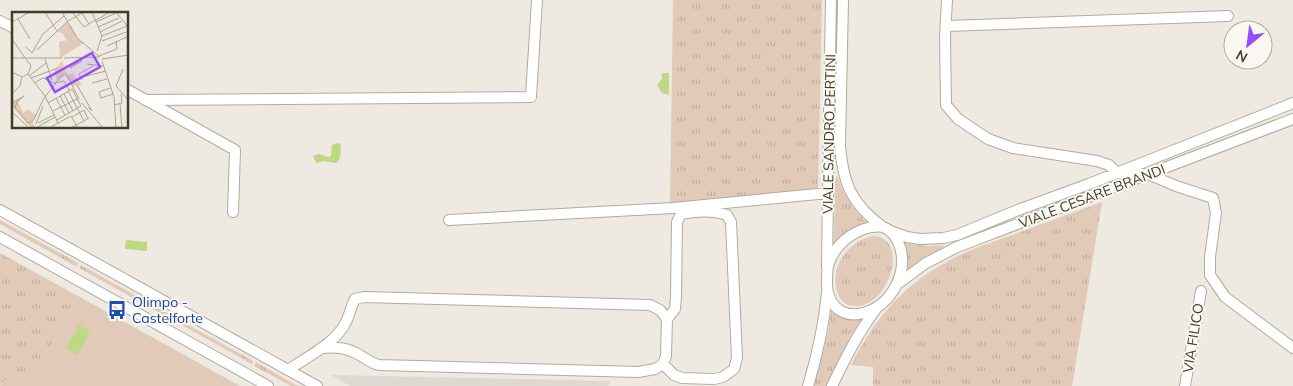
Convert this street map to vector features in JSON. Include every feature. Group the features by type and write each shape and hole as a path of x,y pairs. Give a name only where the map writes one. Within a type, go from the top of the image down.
{"street":[{"path":"145,100 531,97 537,0"},
{"name":"VIALE SANDRO PERTINI","path":"828,268 832,0"},
{"name":"VIALE SANDRO PERTINI","path":"843,0 841,160 854,198 871,218 887,229"},
{"path":"947,0 946,105 958,119 988,138 1014,148 1097,161 1109,165 1117,173 1148,174 1176,186 1213,198 1216,213 1210,257 1210,275 1226,297 1293,348"},
{"path":"946,26 1228,16"},
{"path":"0,20 12,27"},
{"path":"129,91 235,150 233,212"},
{"name":"VIALE CESARE BRANDI","path":"887,229 907,237 920,239 957,235 1293,103"},
{"name":"VIALE CESARE BRANDI","path":"896,285 926,264 957,247 1293,119"},
{"path":"449,220 673,208 828,193"},
{"path":"0,210 317,386"},
{"path":"321,348 342,347 360,355 372,364 379,365 638,372 655,369 662,364 666,356 667,319 675,309 677,222 681,214 693,212 718,212 727,215 730,222 737,349 734,369 723,377 714,379 682,378 674,375 662,364"},
{"path":"808,386 823,325 828,268 831,258 846,239 862,229 871,227 887,229 896,238 901,251 902,267 896,285 853,343 832,386"},
{"path":"0,237 268,386"},
{"path":"827,290 834,305 840,311 847,314 862,314 878,307"},
{"name":"VIA FILICO","path":"1186,386 1201,291"},
{"path":"288,370 334,339 346,322 355,299 364,297 650,305 660,310 667,319"}],"shaded area":[{"path":"662,73 669,73 669,95 662,93 657,85 662,79"},
{"path":"341,144 340,157 336,163 324,161 316,163 313,156 319,154 331,156 332,145"},
{"path":"126,240 147,242 147,251 125,249"},
{"path":"79,325 90,331 77,355 66,348"},
{"path":"331,375 611,381 608,386 350,386"}],"green space":[{"path":"673,0 822,0 818,192 670,204"},
{"path":"836,176 850,202 867,223 836,245 834,244"},
{"path":"1102,202 1072,386 873,386 873,367 851,365 862,345 886,311 900,296 932,271 971,250"},
{"path":"0,220 78,263 77,267 0,224"},
{"path":"872,236 884,239 891,248 893,261 890,275 884,288 874,299 863,305 849,305 841,300 837,291 836,273 839,264 849,249 863,239"},
{"path":"903,243 929,246 943,245 943,248 923,259 906,272 904,271"},
{"path":"0,253 78,296 39,367 30,373 5,381 0,386"},
{"path":"81,265 253,361 252,364 79,268"},
{"path":"78,296 240,386 0,386 5,381 30,373 39,367"},
{"path":"831,310 861,318 861,320 848,341 826,386 814,386 828,333"},
{"path":"256,362 298,386 291,386 254,366"}],"place":[{"name":"Olimpo - Castelforte","path":"117,310"}]}
